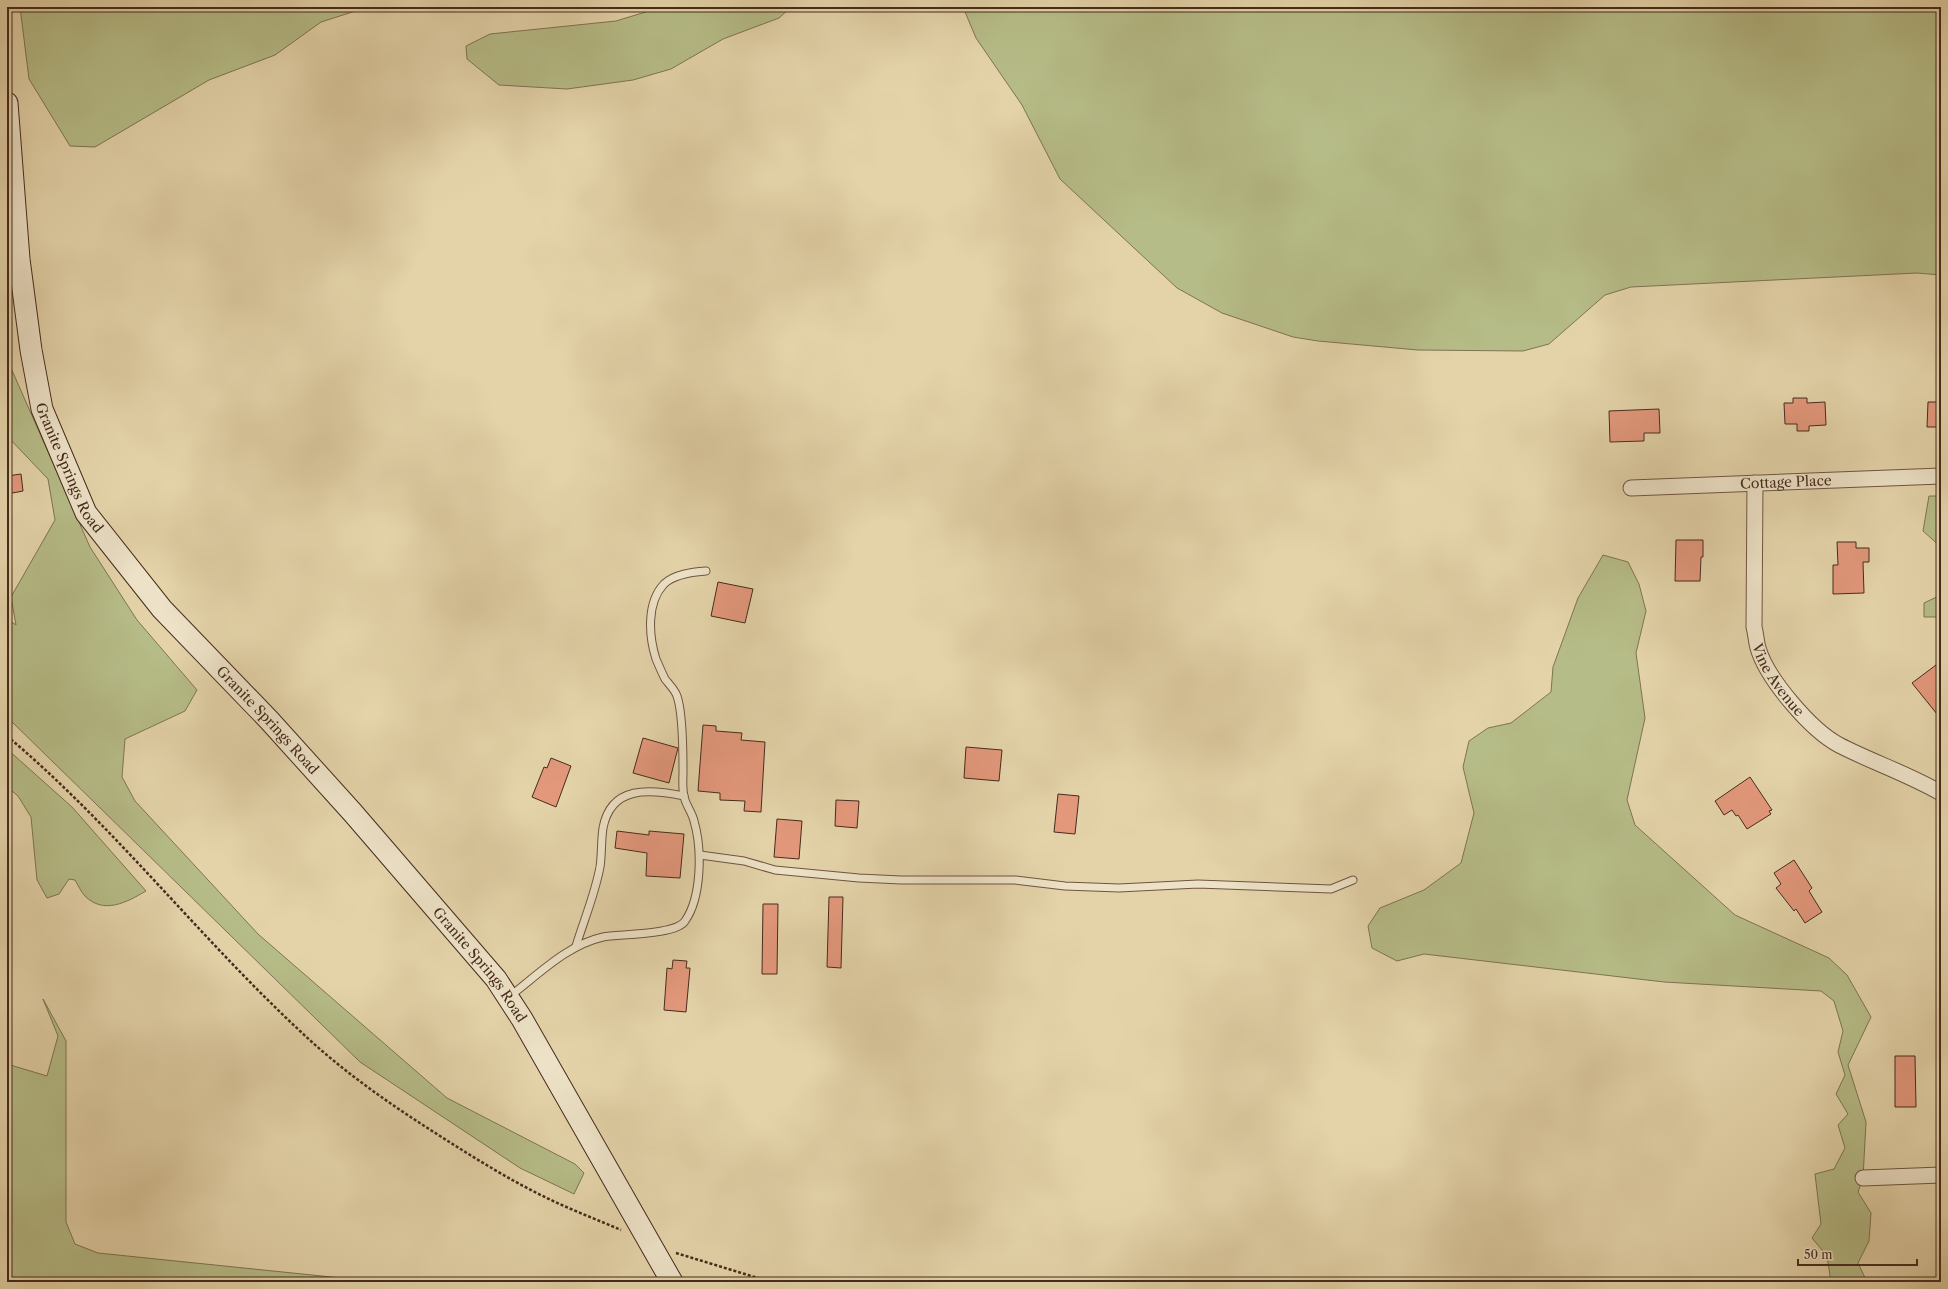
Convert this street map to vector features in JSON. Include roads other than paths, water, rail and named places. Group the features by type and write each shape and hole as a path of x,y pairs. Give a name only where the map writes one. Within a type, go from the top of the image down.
{"street":[{"name":"Granite Springs Road","path":"7,103 19,259 31,350 42,409 86,514 162,609 269,720 353,813 496,979 672,1282"},
{"name":"Cottage Place","path":"1631,488 1941,476"},
{"name":"Vine Avenue","path":"1755,483 1754,627 1758,649 1767,667 1794,706 1810,723 1838,744 1918,779 1941,793"},
{"path":"1863,1178 1941,1175"}],"lane":[{"path":"508,998 576,946 603,937 649,933 673,928 684,923 695,895 700,855 694,821 684,796 681,735 677,696 664,678 657,660 652,644 650,622 655,599 664,584 690,573 706,571"},
{"path":"576,946 597,880 603,828 608,811 615,802 627,795 645,792 659,792 684,796"},
{"path":"700,855 744,861 782,871 901,880 1015,880 1065,886 1119,888 1198,884 1332,888 1353,880"}]}
